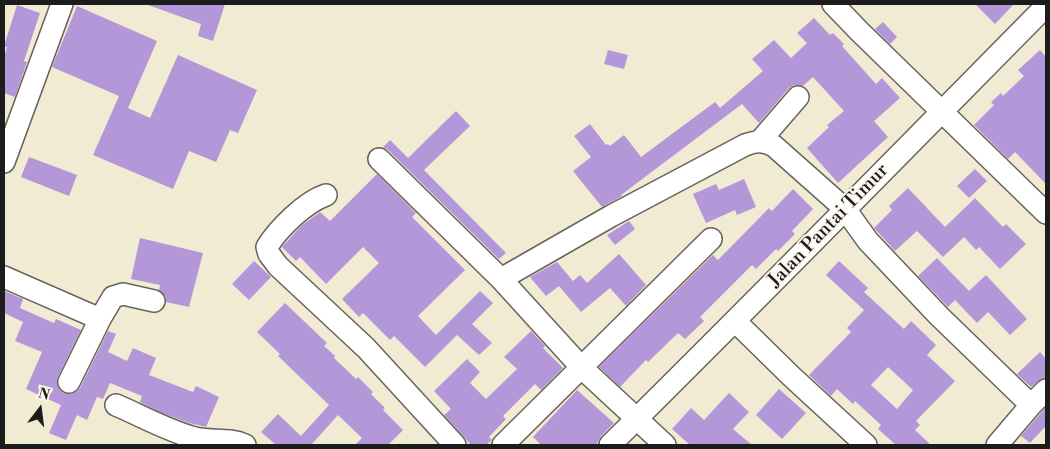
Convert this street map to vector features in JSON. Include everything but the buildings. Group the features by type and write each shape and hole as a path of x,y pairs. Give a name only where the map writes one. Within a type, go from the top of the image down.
{"street":[{"path":"4,162 11,124 62,4"},
{"path":"833,4 1046,213"},
{"name":"Jalan Pantai Timur","path":"610,445 736,322 1046,5"},
{"path":"760,141 798,97"},
{"path":"501,279 611,216 744,145 760,141 768,142 845,209 868,240 938,316 1031,405"},
{"path":"379,159 501,279 582,368 665,445"},
{"path":"326,195 320,197 295,215 267,247 269,254 278,266 366,348 456,445"},
{"path":"503,445 711,240"},
{"path":"4,277 100,320"},
{"path":"70,382 100,320 113,298 123,294 154,301"},
{"path":"736,322 866,445"},
{"path":"998,445 1046,390"},
{"path":"116,405 196,438 234,441 245,445"}]}
